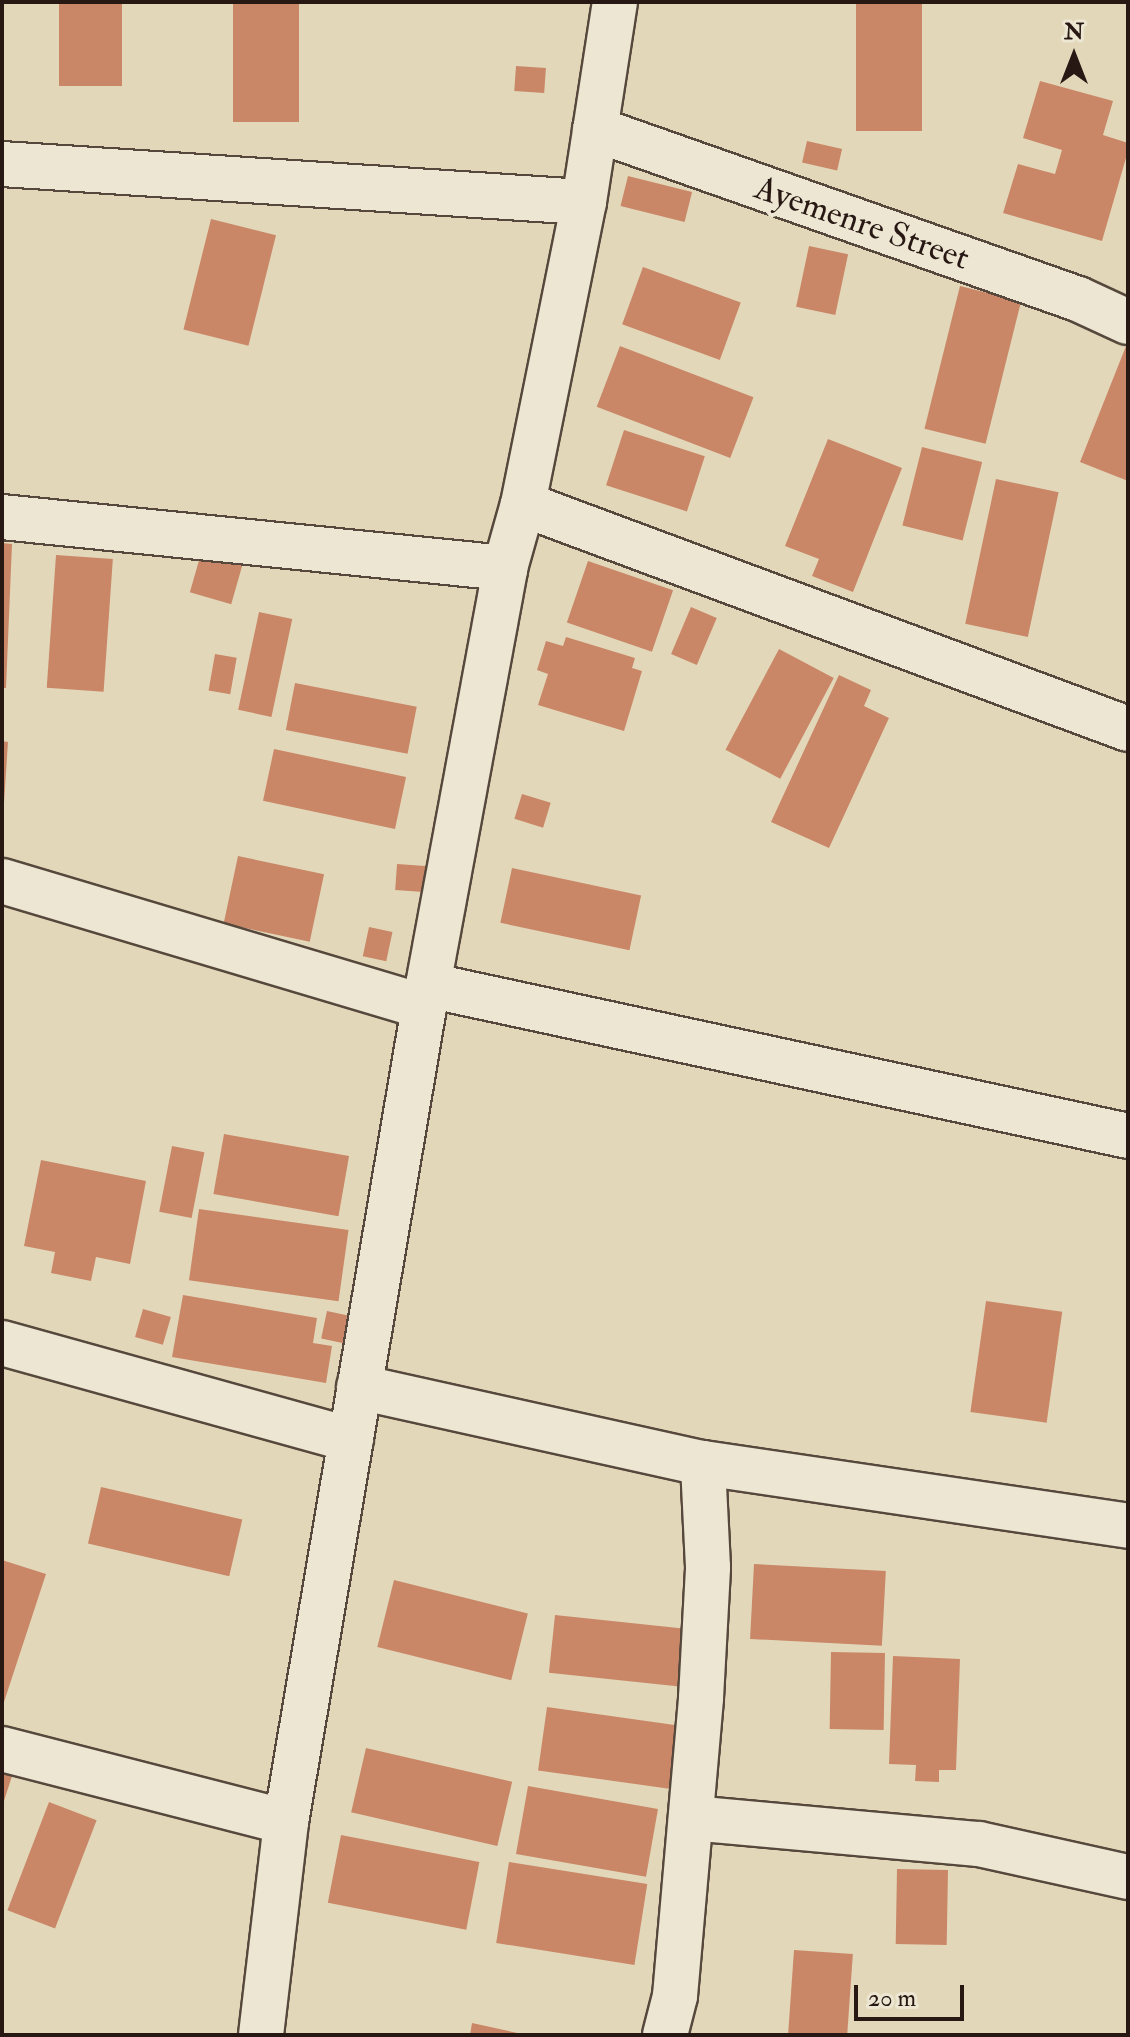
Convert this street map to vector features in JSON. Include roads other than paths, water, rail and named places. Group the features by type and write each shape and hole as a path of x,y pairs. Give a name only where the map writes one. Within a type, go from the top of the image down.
{"street":[{"path":"261,2035 286,1822 426,996 505,568 523,504 584,202 615,2"},
{"name":"Ayemenre Street","path":"595,129 1078,299 1128,322"},
{"path":"2,164 584,202"},
{"path":"523,504 1128,729"},
{"path":"2,517 505,568"},
{"path":"2,881 426,996 1128,1136"},
{"path":"2,1343 351,1440"},
{"path":"359,1387 703,1463 1128,1526"},
{"path":"665,2035 675,1996 708,1567 703,1463"},
{"path":"2,1749 286,1822"},
{"path":"691,1818 979,1844 1128,1877"}]}
